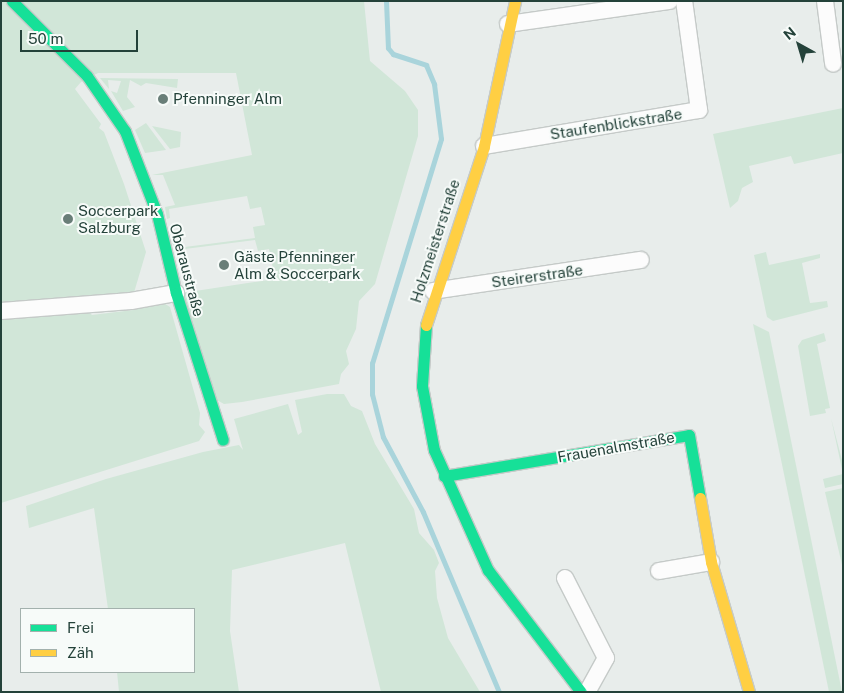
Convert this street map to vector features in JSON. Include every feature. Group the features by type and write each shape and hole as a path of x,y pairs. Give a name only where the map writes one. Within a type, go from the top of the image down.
{"street":[{"name":"Oberaustraße","path":"12,1 87,76 125,132 157,214 176,293 223,440"},
{"name":"Holzmeisterstraße","path":"515,1 508,24 484,146 433,291 422,348 422,386 426,414 444,476 488,570 581,692"},
{"path":"508,24 669,1"},
{"name":"Staufenblickstraße","path":"484,146 699,110 684,1"},
{"path":"825,1 833,63"},
{"name":"Steirerstraße","path":"433,291 641,260"},
{"path":"1,311 131,301 176,293"},
{"name":"Frauenalmstraße","path":"444,476 689,435 711,562 749,692"},
{"path":"660,571 711,562"},
{"path":"565,578 606,658 587,692"}],"green space":[{"path":"1,1 364,1 370,61 405,91 418,110 418,136 375,284 359,301 356,329 346,351 349,364 341,374 339,384 242,402 224,404 215,399 182,293 275,279 269,249 258,251 255,240 177,250 170,240 175,239 177,248 255,238 253,227 265,225 261,207 250,209 247,196 169,209 170,218 167,219 165,207 175,205 163,175 152,175 252,155 236,73 98,73 81,82 75,89 101,124 99,128 104,132 124,184 146,252 133,296 1,306"},
{"path":"100,78 178,79 177,88 146,83 141,86 130,80 127,97 135,107 123,111 111,91 117,93 121,81 108,80 109,89"},
{"path":"843,108 843,153 794,164 791,156 749,166 753,182 742,188 738,201 730,208 713,134"},
{"path":"146,123 166,150 145,153 135,130"},
{"path":"152,126 181,132 180,147 170,149"},
{"path":"766,252 769,265 820,254 820,258 802,263 810,303 827,301 828,307 773,321 767,317 754,255"},
{"path":"162,302 170,307 200,413 199,425 205,432 199,441 1,503 1,316 86,309 92,315 133,310"},
{"path":"753,324 769,332 842,692 829,692"},
{"path":"824,333 826,341 817,344 830,408 825,409 826,413 810,416 798,346 802,340"},
{"path":"327,394 344,394 351,406 362,411 375,444 414,509 419,533 434,550 439,563 435,571 437,598 448,638 480,692 381,692 345,543 232,570 230,631 239,692 119,692 117,673 195,673 195,608 108,608 94,508 29,528 26,506 106,479 203,452 239,445 243,450 234,419 288,404 298,435 302,432 295,400"},
{"path":"831,418 843,464 843,474"},
{"path":"843,474 843,484 825,488 823,479"},
{"path":"843,488 843,569 825,492"}],"waterway":[{"path":"386,1 388,48 393,54 426,65 434,84 441,139 372,363 372,394 383,437 423,512 499,692"}],"traffic: fast":[{"path":"12,1 87,76 125,131 157,214 176,293 223,440"},
{"path":"426,325 422,386 434,450 488,570 581,692"},
{"path":"444,476 689,435 700,498"}],"traffic: slow":[{"path":"426,325 484,146 515,1"},
{"path":"700,498 711,562 749,692"}],"place":[{"name":"Pfenninger Alm","path":"163,99"},
{"name":"Soccerpark Salzburg","path":"68,219"},
{"name":"Gäste Pfenninger Alm & Soccerpark","path":"224,265"}]}
